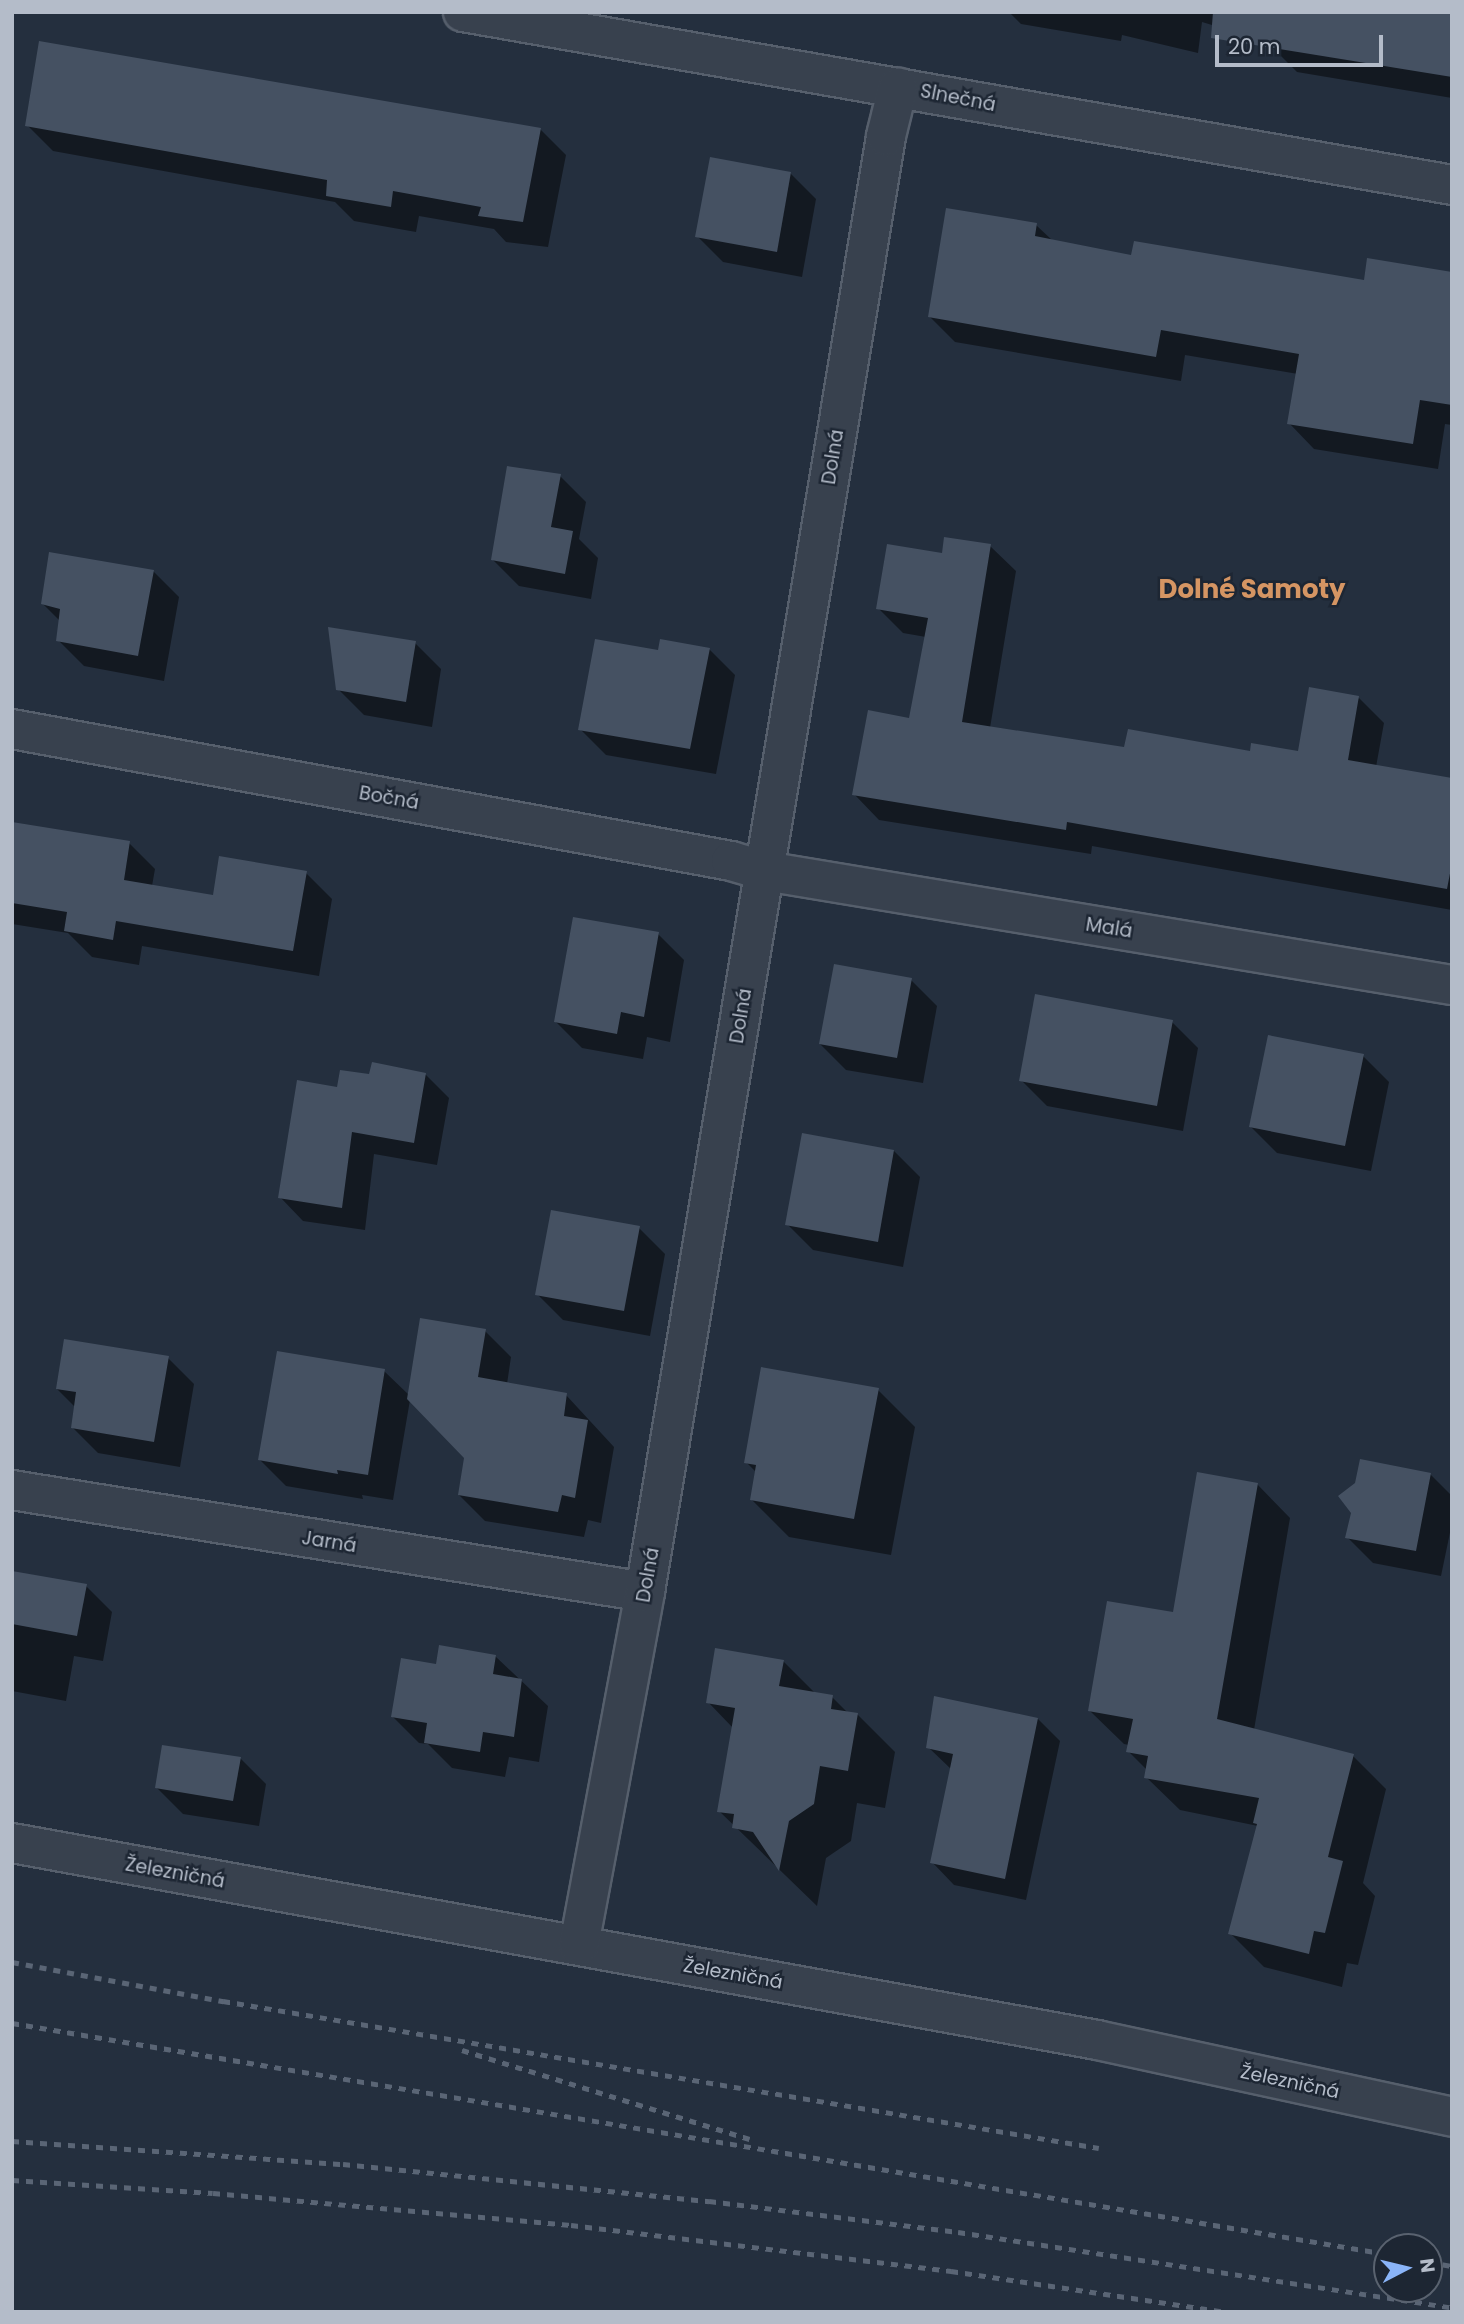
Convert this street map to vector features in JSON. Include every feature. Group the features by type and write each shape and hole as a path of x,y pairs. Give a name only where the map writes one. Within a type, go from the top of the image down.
{"street":[{"name":"Slnečná","path":"463,12 1452,185"},
{"name":"Dolná","path":"579,1945 645,1592 886,136 898,87"},
{"name":"Bočná","path":"12,729 718,859 765,871"},
{"name":"Malá","path":"765,871 1452,985"},
{"name":"Jarná","path":"12,1490 645,1592"},
{"name":"Železničná","path":"12,1843 1097,2040 1452,2118"}],"building":[{"path":"1213,12 1452,12 1452,77 1211,38"},
{"path":"39,41 541,128 523,222 478,216 481,207 393,191 391,207 326,196 327,180 25,126"},
{"path":"710,157 791,172 777,252 695,237"},
{"path":"946,208 1037,223 1035,236 1131,255 1134,241 1364,280 1367,258 1452,272 1452,405 1420,400 1413,444 1287,424 1299,354 1161,330 1156,357 928,317"},
{"path":"507,466 561,474 551,527 573,531 565,574 491,560"},
{"path":"944,537 991,544 962,722 1124,747 1128,729 1250,751 1251,743 1298,751 1309,687 1359,696 1348,760 1452,778 1452,863 1447,889 1067,822 1066,830 852,795 868,710 909,718 928,618 876,609 887,544 942,553"},
{"path":"49,552 154,570 138,656 56,641 60,609 41,604"},
{"path":"328,627 416,641 406,702 336,690"},
{"path":"595,639 658,650 660,639 710,648 690,749 578,730"},
{"path":"12,822 130,841 124,880 213,895 219,856 307,871 293,951 116,921 113,940 64,931 67,912 12,903"},
{"path":"573,917 659,932 644,1017 621,1012 617,1034 554,1022"},
{"path":"834,964 912,978 897,1058 819,1044"},
{"path":"1035,994 1173,1020 1157,1106 1019,1081"},
{"path":"1268,1035 1364,1054 1345,1146 1249,1127"},
{"path":"372,1062 426,1073 414,1143 352,1132 342,1208 278,1198 297,1080 337,1087 340,1070 369,1074"},
{"path":"802,1133 894,1150 878,1242 785,1225"},
{"path":"551,1210 640,1226 624,1311 535,1295"},
{"path":"420,1318 486,1329 478,1377 567,1393 564,1416 588,1420 575,1498 562,1495 558,1512 458,1495 464,1458 407,1399"},
{"path":"64,1339 169,1356 154,1442 71,1428 76,1392 56,1389"},
{"path":"277,1351 385,1369 368,1475 337,1470 338,1474 258,1460"},
{"path":"761,1367 879,1388 854,1519 750,1500 756,1465 744,1463"},
{"path":"1360,1459 1431,1473 1416,1551 1345,1538 1351,1513 1338,1496 1355,1483"},
{"path":"1197,1472 1258,1483 1217,1719 1354,1754 1328,1857 1343,1861 1325,1933 1314,1931 1309,1954 1228,1934 1257,1824 1253,1823 1259,1798 1144,1778 1148,1756 1126,1752 1133,1719 1088,1711 1107,1601 1173,1612"},
{"path":"12,1571 87,1584 77,1636 12,1624"},
{"path":"439,1645 496,1655 493,1674 522,1679 514,1737 483,1732 480,1752 424,1743 427,1723 391,1717 401,1658 436,1664"},
{"path":"715,1648 784,1660 779,1686 833,1695 831,1709 858,1713 848,1771 820,1766 814,1804 789,1821 779,1871 753,1832 732,1828 734,1814 717,1812 735,1708 706,1703"},
{"path":"934,1696 1038,1718 1005,1879 930,1863 953,1754 926,1748"},
{"path":"162,1745 241,1757 233,1801 155,1788"}],"railway":[{"path":"12,1962 223,2001 1099,2148"},
{"path":"12,2023 1373,2252"},
{"path":"462,2050 750,2139"},
{"path":"12,2141 343,2164 709,2201 958,2232 1452,2308"},
{"path":"12,2180 213,2193 571,2225 951,2271 1226,2312"},
{"path":"1443,2264 1452,2266"}],"district":[{"name":"Dolné Samoty","path":"1252,590"}]}
